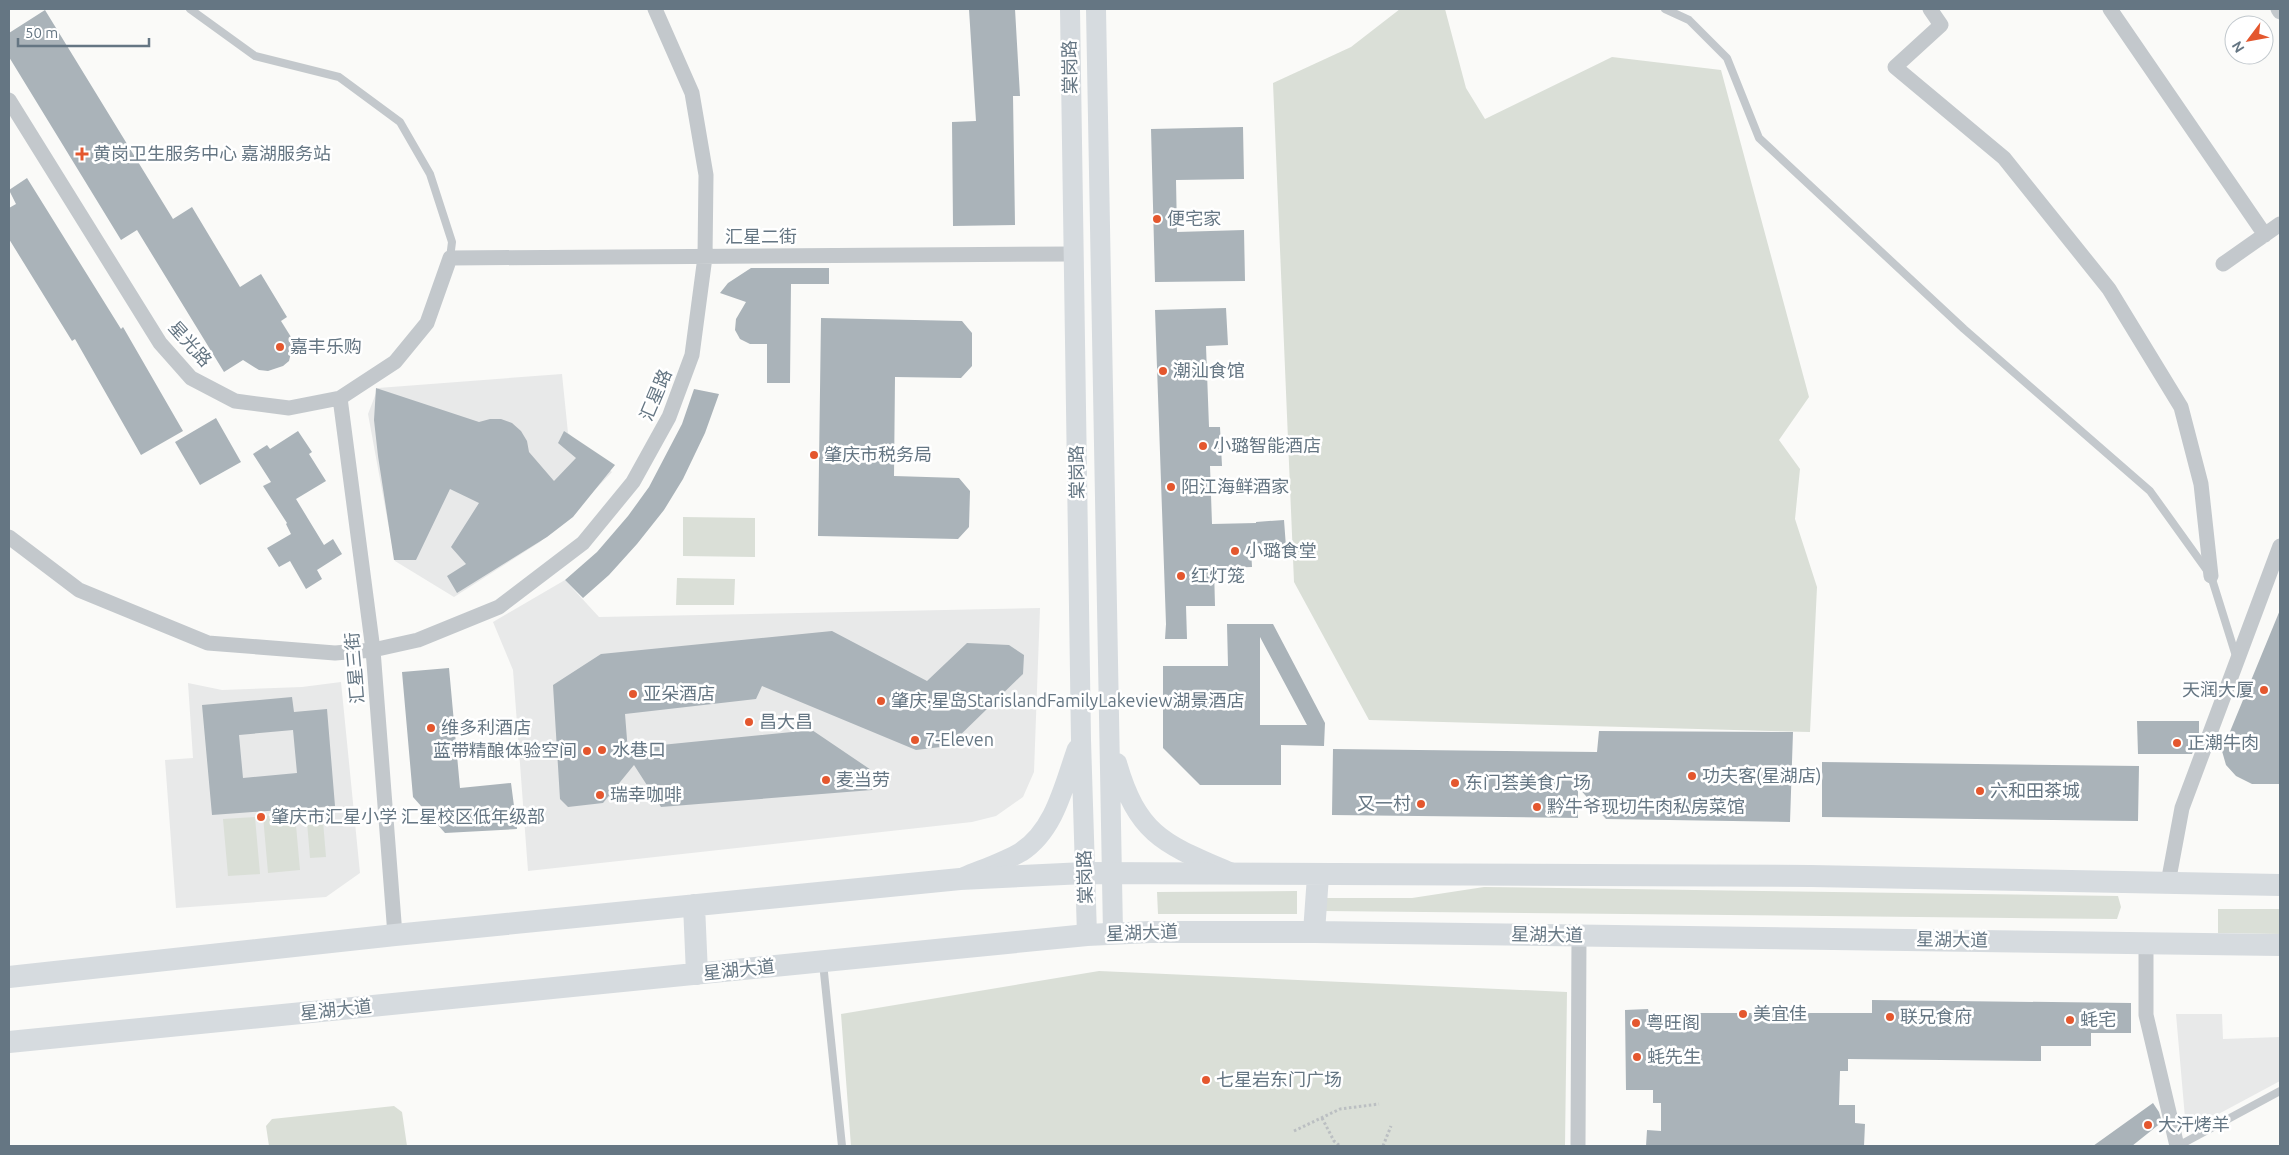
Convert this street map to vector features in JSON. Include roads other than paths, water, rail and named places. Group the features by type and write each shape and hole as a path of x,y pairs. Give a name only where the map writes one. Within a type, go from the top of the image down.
{"main road":[{"name":"棠岗路","path":"1070,9 1081,740 1087,935"},
{"name":"棠岗路","path":"1096,9 1113,934"},
{"path":"1076,428 1104,428"},
{"path":"960,878 1021,851 1037,838 1051,819 1081,740"},
{"path":"1110,740 1123,786 1137,813 1153,832 1173,848 1234,874"},
{"path":"9,977 395,935 960,878 1112,872 1318,876 1811,876 2280,885"},
{"path":"1314,932 1318,876"},
{"path":"694,904 697,974"},
{"name":"星湖大道","path":"9,1042 1087,935 1314,932 2280,945"}],"street":[{"name":"汇星路","path":"9,537 79,590 208,643 335,653 373,650 418,640 499,607 584,544 633,482 669,418 692,355 705,257 706,175 692,93 655,9"},
{"path":"1930,9 1941,25 1895,66 2004,158 2109,289 2181,407 2201,484 2211,576"},
{"path":"2110,9 2264,235"},
{"name":"星光路","path":"9,100 160,343 191,378 235,401 289,408 340,398 396,362 427,323 450,258"},
{"path":"2223,264 2280,224"},
{"name":"汇星二街","path":"450,258 1073,254"},
{"name":"汇星三街","path":"340,398 373,650 395,935"},
{"path":"2168,883 2182,808 2280,546"},
{"path":"1578,1146 1579,936"},
{"path":"2146,943 2146,1015 2178,1146"}],"lane":[{"path":"190,9 255,56 339,77 400,122 430,174 452,242 450,258"},
{"path":"1666,9 1689,20 1727,58 1759,138 1964,329 2150,491 2211,576 2238,660"},
{"path":"823,961 842,1146"},
{"path":"2178,1146 2280,1091"}],"place":[{"name":"黄岗卫生服务中心 嘉湖服务站","path":"82,154"},
{"name":"便宅家","path":"1157,219"},
{"name":"嘉丰乐购","path":"280,347"},
{"name":"潮汕食馆","path":"1163,371"},
{"name":"小璐智能酒店","path":"1203,446"},
{"name":"肇庆市税务局","path":"814,455"},
{"name":"阳江海鲜酒家","path":"1171,487"},
{"name":"小璐食堂","path":"1235,551"},
{"name":"红灯笼","path":"1181,576"},
{"name":"天润大厦","path":"2264,690"},
{"name":"亚朵酒店","path":"633,694"},
{"name":"肇庆·星岛StarislandFamilyLakeview湖景酒店","path":"881,701"},
{"name":"昌大昌","path":"749,722"},
{"name":"维多利酒店","path":"431,728"},
{"name":"7-Eleven","path":"915,740"},
{"name":"正潮牛肉","path":"2177,743"},
{"name":"水巷口","path":"602,750"},
{"name":"蓝带精酿体验空间","path":"587,751"},
{"name":"功夫客(星湖店)","path":"1692,776"},
{"name":"麦当劳","path":"826,780"},
{"name":"东门荟美食广场","path":"1455,783"},
{"name":"六和田茶城","path":"1980,791"},
{"name":"瑞幸咖啡","path":"600,795"},
{"name":"又一村","path":"1421,804"},
{"name":"黔牛爷现切牛肉私房菜馆","path":"1537,807"},
{"name":"肇庆市汇星小学 汇星校区低年级部","path":"261,817"},
{"name":"美宜佳","path":"1743,1014"},
{"name":"联兄食府","path":"1890,1017"},
{"name":"蚝宅","path":"2070,1020"},
{"name":"粤旺阁","path":"1636,1023"},
{"name":"蚝先生","path":"1637,1057"},
{"name":"七星岩东门广场","path":"1206,1080"},
{"name":"大汗烤羊","path":"2148,1125"}]}
